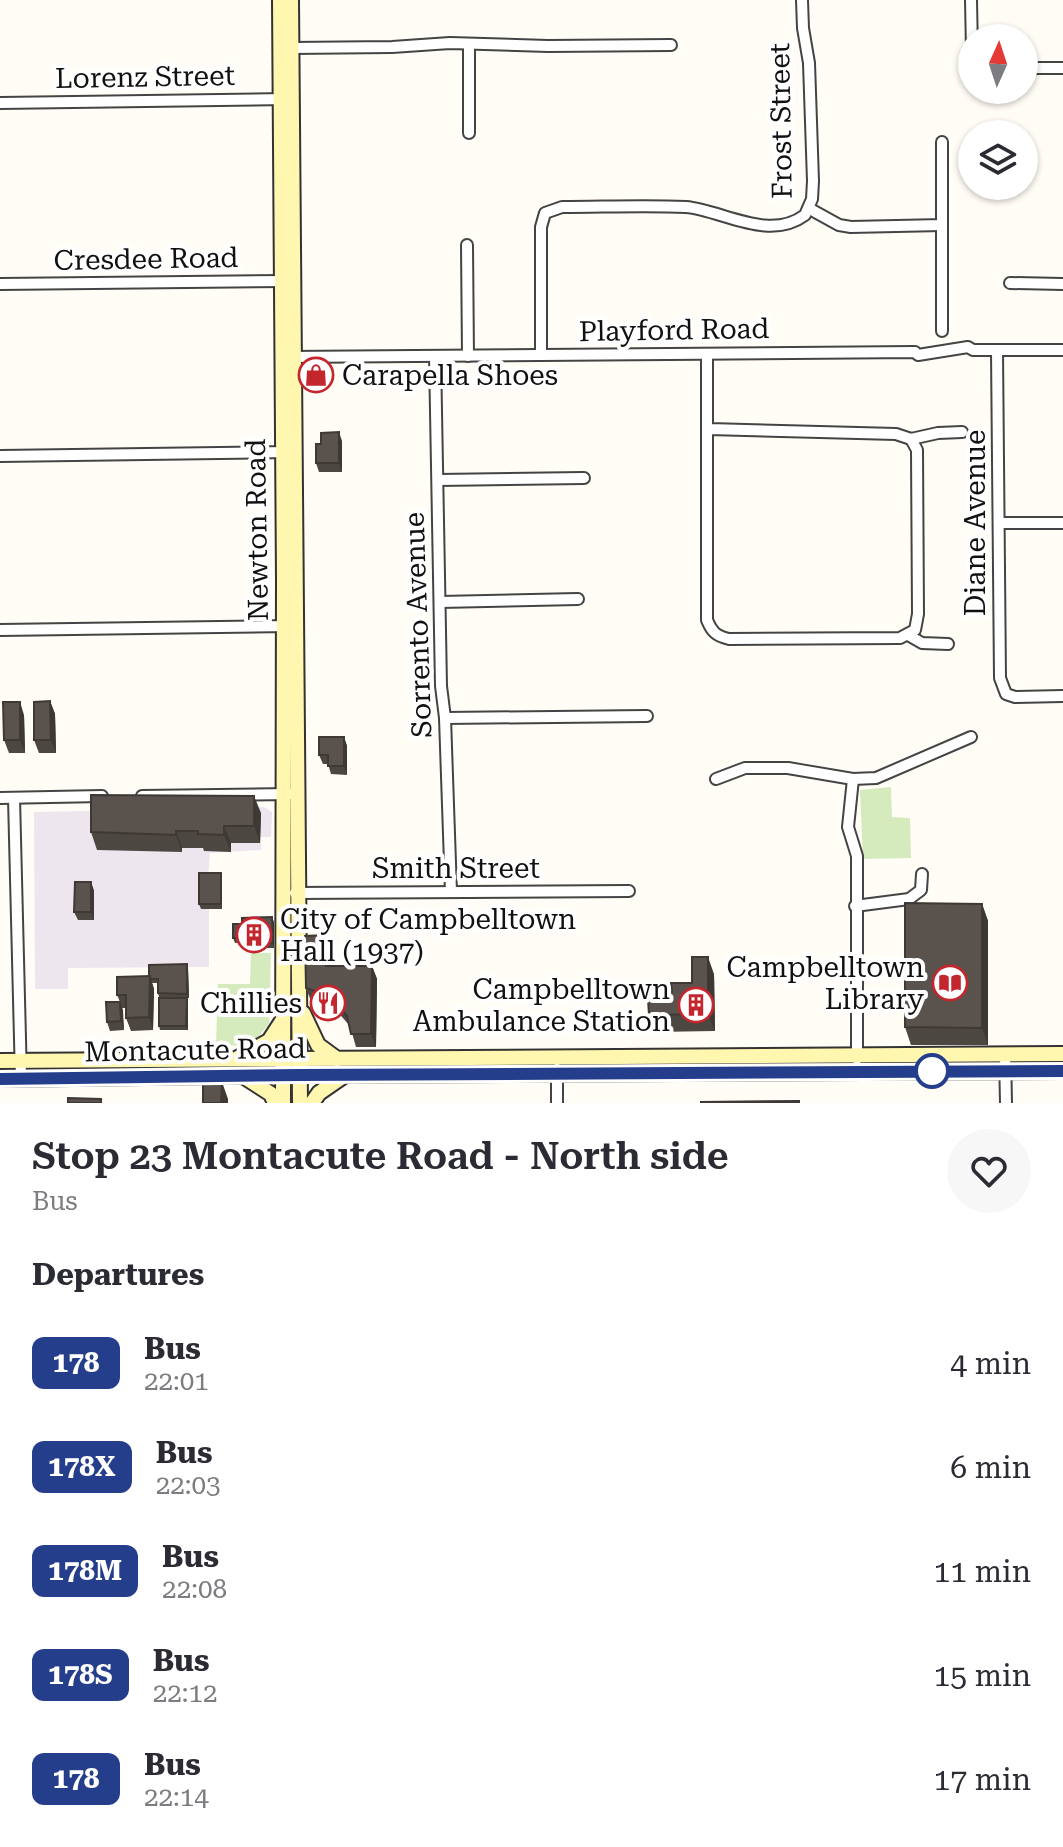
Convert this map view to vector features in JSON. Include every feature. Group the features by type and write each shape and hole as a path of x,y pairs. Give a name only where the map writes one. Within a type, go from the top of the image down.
{"main road":[{"name":"Newton Road","path":"280,0 285,99 291,894 283,1103"},
{"name":"Newton Road","path":"285,99 291,48 291,0"},
{"name":"Newton Road","path":"291,894 300,1005 300,1103"},
{"path":"300,1005 318,1045 338,1059"},
{"path":"234,1060 269,1041 284,1018"},
{"name":"Montacute Road","path":"0,1061 284,1059 300,1067 345,1075 557,1074 1063,1054"},
{"name":"Montacute Road","path":"0,1079 283,1075 300,1067 338,1059 557,1058 1063,1071"},
{"path":"242,1075 271,1094 275,1103"},
{"path":"312,1103 319,1093 345,1075"}],"street":[{"name":"Frost Street","path":"541,355 541,227 545,213 562,207 690,208 755,225 801,219 810,209 813,181 810,88 802,0"},
{"path":"971,0 971,24"},
{"path":"291,48 469,44 671,45"},
{"path":"469,44 469,133"},
{"path":"1038,68 1063,68"},
{"name":"Lorenz Street","path":"0,103 285,99"},
{"path":"942,142 942,331"},
{"path":"810,209 839,225 851,227 942,225"},
{"path":"467,245 468,356"},
{"name":"Cresdee Road","path":"0,284 287,281"},
{"path":"1010,283 1063,284"},
{"name":"Playford Road","path":"287,357 915,352 918,355 968,347 997,351 1063,350"},
{"name":"Diane Avenue","path":"997,351 1000,678 1006,694 1015,697 1063,696"},
{"path":"707,354 707,620 717,636 729,639 900,638 915,630 918,614 917,450 911,439"},
{"name":"Sorrento Avenue","path":"435,356 441,686 445,718 451,892"},
{"path":"709,429 896,434 911,439 962,432"},
{"path":"0,456 287,452"},
{"path":"438,480 584,478"},
{"path":"999,523 1063,523"},
{"path":"440,602 578,599"},
{"path":"0,630 290,626"},
{"path":"908,635 922,643 948,644"},
{"path":"445,718 647,716"},
{"path":"716,779 745,768 788,768 853,779 876,778 971,737"},
{"path":"853,779 848,827 857,856 857,1064"},
{"path":"134,796 290,794"},
{"path":"0,798 118,796"},
{"path":"14,798 21,1079"},
{"path":"855,906 909,899 921,890 922,874"},
{"name":"Smith Street","path":"291,894 629,891"},
{"path":"1005,1054 1006,1103"},
{"path":"557,1058 557,1103"}],"shaded area":[{"path":"264,807 272,812 271,837 261,837 261,850 210,853 208,877 222,877 222,909 209,909 209,967 68,968 68,989 35,989 34,812"}],"green space":[{"path":"891,787 892,817 910,818 911,858 863,859 860,790"},
{"path":"251,953 271,953 269,1024 251,1046 216,1045 218,984 250,984"}],"building":[{"path":"339,432 339,463 316,463 316,444 321,444 321,433"},
{"path":"50,701 51,740 34,740 34,702"},
{"path":"3,702 20,702 20,740 4,740"},
{"path":"319,737 344,737 344,766 328,766 328,755 319,755"},
{"path":"91,795 254,796 254,826 224,826 224,835 198,834 198,831 176,831 176,835 91,832"},
{"path":"199,873 221,873 221,904 199,904"},
{"path":"75,882 91,882 91,912 74,912"},
{"name":"Campbelltown Library","path":"905,903 982,904 982,1028 905,1027"},
{"name":"City of Campbelltown Hall (1937)","path":"272,917 273,943 256,944 256,938 233,938 233,924 242,924 242,918"},
{"path":"326,935 326,966 372,966 371,1034 351,1034 347,1016 330,996 306,988 305,936"},
{"path":"692,957 708,957 708,1014 649,1015 648,999 656,999 656,992 672,992 671,983 692,983"},
{"path":"187,964 187,994 158,993 158,979 149,976 149,965"},
{"path":"150,976 149,1017 126,1018 126,995 117,995 117,977"},
{"path":"159,998 187,998 186,1026 159,1026"},
{"path":"106,1002 120,1002 121,1021 107,1022"},
{"path":"203,1082 222,1082 221,1103 203,1103"},
{"path":"68,1098 101,1099 101,1103 68,1103"},
{"path":"799,1101 799,1103 700,1102"}],"bus line":[{"name":"178","path":"0,1079 1063,1071"}],"place":[{"name":"Carapella Shoes","path":"316,375"},
{"name":"City of Campbelltown Hall (1937)","path":"254,935"},
{"name":"Campbelltown Library","path":"950,983"},
{"name":"Chillies","path":"328,1003"},
{"name":"Campbelltown Ambulance Station","path":"696,1005"}]}
